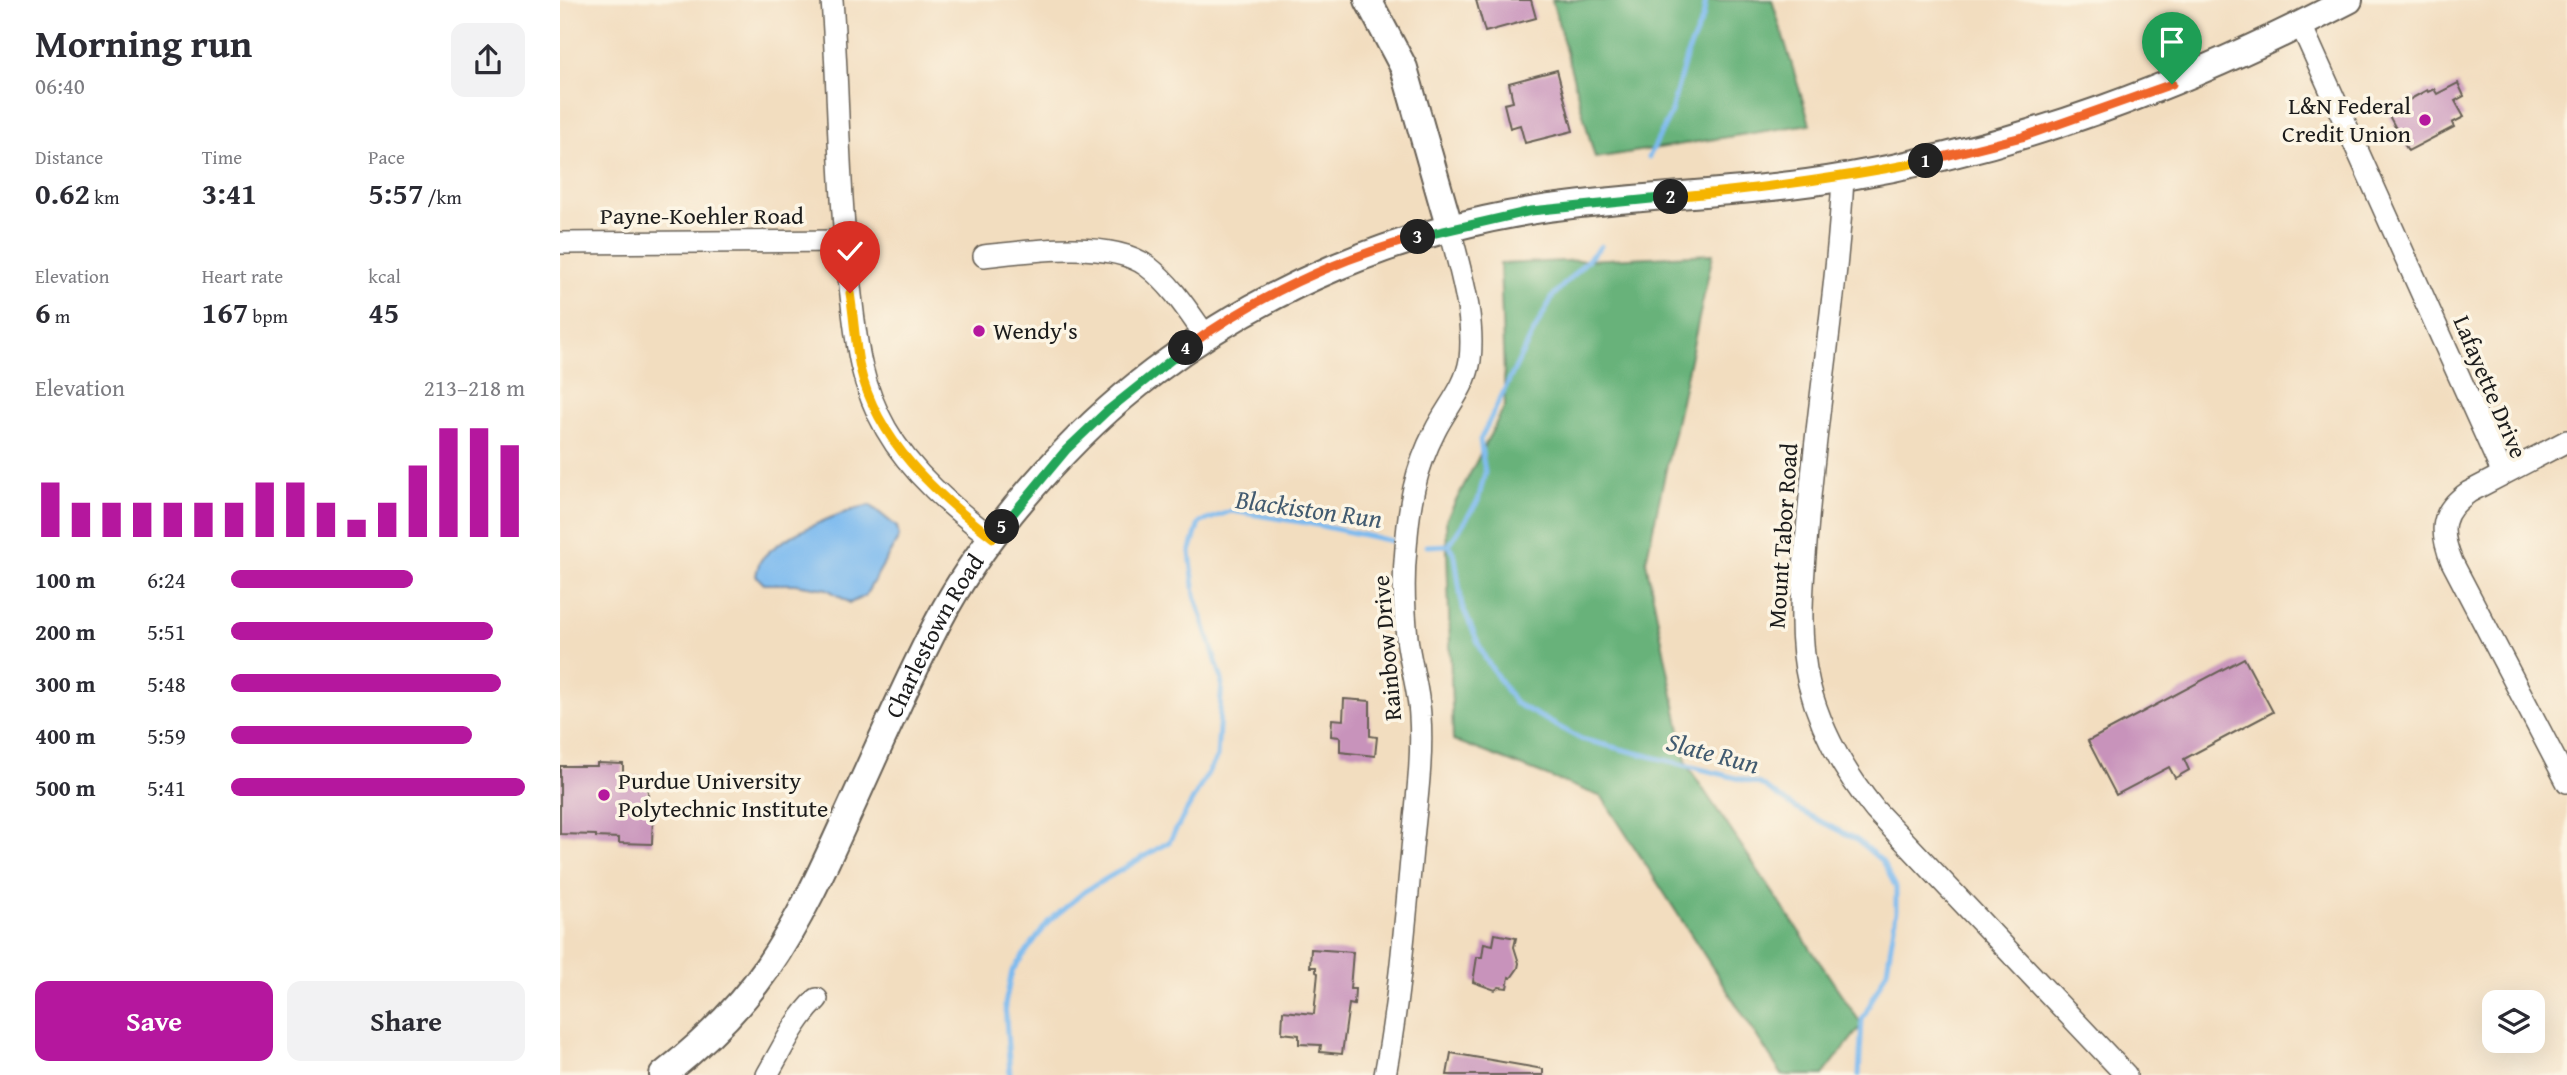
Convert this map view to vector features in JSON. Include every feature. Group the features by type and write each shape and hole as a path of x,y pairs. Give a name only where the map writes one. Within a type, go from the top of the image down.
{"main road":[{"path":"1368,0 1404,68 1450,229"},
{"name":"Charlestown Road","path":"663,1075 704,1040 736,1007 765,971 790,933 813,891 912,673 940,618 960,584 993,538 1066,450 1148,376 1206,335 1308,278 1397,243 1450,229 1531,211 1755,190 1843,178 1951,157 2035,133 2172,84 2349,0"}],"street":[{"path":"832,0 844,240 860,368 871,400 887,431 911,466 962,514 993,538"},
{"name":"Lafayette Drive","path":"2301,25 2503,474 2469,492 2449,510 2444,522 2446,548 2567,782"},
{"name":"Mount Tabor Road","path":"1843,178 1840,242 1815,439 1801,611 1805,661 1819,718 1852,782 1875,810 2126,1075"},
{"name":"Rainbow Drive","path":"1385,1075 1396,1012 1419,763 1420,718 1407,640 1405,595 1411,500 1415,478 1436,430 1463,383 1470,362 1471,335 1467,305 1450,229"},
{"name":"Payne-Koehler Road","path":"560,243 844,240"},
{"path":"984,256 1054,249 1093,250 1134,259 1146,265 1167,284 1206,335"},
{"path":"2503,474 2567,441"},
{"path":"767,1075 794,1026 817,999"}],"green space":[{"path":"1552,0 1772,0 1810,124 1595,158"},
{"path":"1713,254 1646,561 1687,765 1862,1025 1823,1075 1782,1075 1602,797 1453,740 1446,520 1505,406 1500,264"}],"water":[{"path":"870,505 897,527 899,537 865,596 850,603 827,589 795,584 764,584 756,576 761,560 782,542 828,519"}],"building":[{"path":"1476,0 1531,0 1536,18 1485,32"},
{"path":"1557,70 1573,131 1525,143 1520,125 1510,128 1504,104 1513,102 1509,83"},
{"name":"L&N Federal Credit Union","path":"2458,83 2464,96 2455,101 2464,117 2452,123 2454,127 2408,151 2387,112 2427,90 2428,92 2434,89 2437,94"},
{"path":"2244,658 2273,712 2184,759 2189,770 2175,778 2169,767 2116,795 2088,741"},
{"path":"1344,699 1370,701 1370,736 1377,737 1375,756 1340,752 1340,737 1331,736 1332,719 1343,720"},
{"name":"Purdue University Polytechnic Institute","path":"597,763 623,764 623,776 648,776 648,814 653,814 652,844 619,843 619,838 596,835 560,834 560,766 597,766"},
{"path":"1495,934 1516,938 1514,947 1519,963 1511,978 1509,977 1507,988 1499,987 1495,990 1473,982 1477,957 1482,957 1484,943 1493,945"},
{"path":"1311,949 1353,952 1350,989 1355,989 1354,1005 1349,1004 1342,1054 1320,1052 1321,1045 1299,1044 1299,1035 1282,1033 1283,1011 1314,1014 1318,973 1316,967 1310,967"},
{"path":"1451,1053 1543,1069 1543,1075 1447,1075"}],"waterway":[{"name":"Blackiston Run","path":"1649,157 1670,115 1686,57 1703,18 1706,0"},
{"name":"Blackiston Run","path":"1427,546 1449,545 1478,501 1485,472 1480,440 1553,296 1601,246"},
{"name":"Blackiston Run","path":"1010,1075 1005,1004 1012,971 1048,922 1085,891 1169,842 1217,757 1222,680 1195,595 1190,552 1199,523 1231,511 1307,523 1392,541"},
{"name":"Slate Run","path":"1449,545 1455,556 1462,606 1485,658 1515,703 1581,739 1760,784 1795,808 1857,840 1882,861 1896,887 1896,913 1887,970 1862,1020 1859,1075"}],"place":[{"name":"L&N Federal Credit Union","path":"2425,120"},
{"name":"Wendy's","path":"979,331"},
{"name":"Purdue University Polytechnic Institute","path":"604,795"}],"route":[{"path":"850,293 860,368 871,400 887,431 911,466 962,514 993,538 1066,450 1148,376 1192,344 1254,306 1350,260 1415,238 1531,211 1755,190 1843,178 1951,157 2101,111 2172,84"}]}
